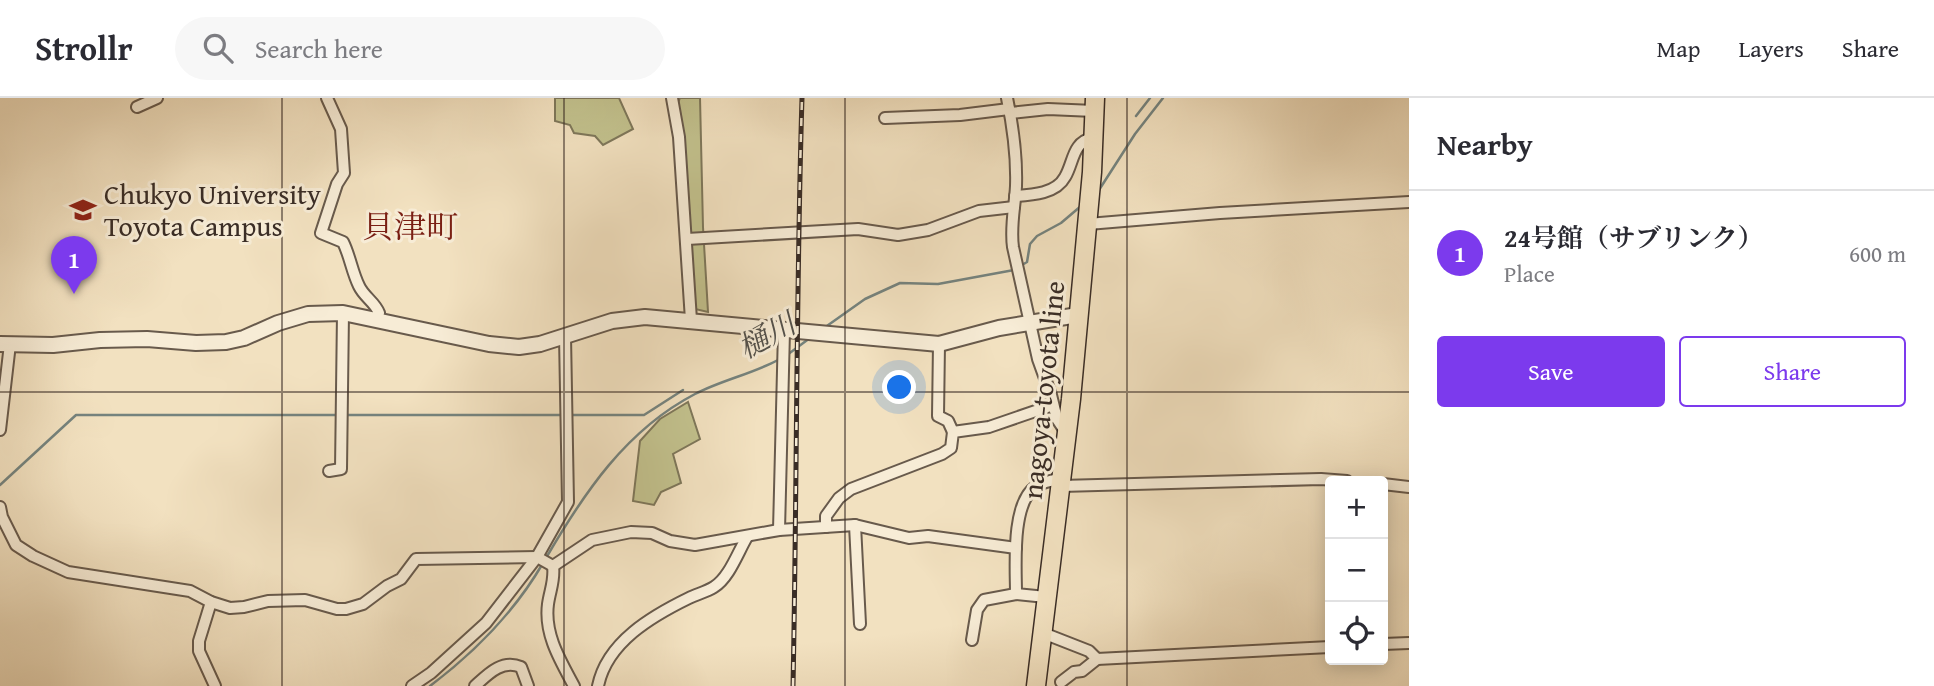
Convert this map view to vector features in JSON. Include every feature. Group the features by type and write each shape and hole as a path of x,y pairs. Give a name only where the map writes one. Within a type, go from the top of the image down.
{"main road":[{"name":"nagoya-toyota line","path":"1036,686 1067,434 1088,221 1094,104"}],"street":[{"path":"137,107 156,98"},
{"path":"327,98 341,129 344,173 337,184 321,233 343,242 359,287 376,305 379,313 374,319"},
{"path":"672,98 679,137 691,320"},
{"path":"885,118 960,115 1009,107 1048,109 1094,104"},
{"path":"1009,107 1015,149 1014,201 1010,232 1038,359 1057,419 1067,434"},
{"path":"687,239 858,229 898,235 928,230 960,216 1056,186 1065,177 1075,150 1084,141 1093,138"},
{"path":"1088,221 1409,202"},
{"path":"329,471 341,469 343,313"},
{"path":"0,430 5,344 53,345 147,339 196,343 226,342 309,314 343,313 504,346 530,346 632,317 691,320 939,344 1031,321 1078,315"},
{"path":"779,530 784,331"},
{"path":"412,686 431,674 486,623 538,558 568,502 565,336"},
{"path":"826,527 826,516 839,498 851,488 942,454 951,448 953,432 948,421 938,416 939,344"},
{"path":"953,432 989,427 1053,405"},
{"path":"1016,594 1016,548 1023,503 1028,493 1037,485 1325,479"},
{"path":"1388,485 1409,487"},
{"path":"1,514 16,545 24,552 68,572 190,590 211,602 230,608 268,601 304,600 346,609 363,604 401,579 416,559 538,558 551,565 554,577 548,602 547,623 554,647 574,686"},
{"path":"551,565 592,540 631,532 652,533 670,541 695,545 779,530 855,525 909,538 928,536 1016,548"},
{"path":"855,525 860,624"},
{"path":"598,686 606,664 616,648 629,635 667,610 716,587 747,537"},
{"path":"972,640 977,610 984,600 1016,594 1046,597"},
{"path":"211,602 199,641 199,651 215,686"},
{"path":"1042,634 1089,651 1097,659"},
{"path":"1388,644 1409,643"},
{"path":"1061,682 1097,659 1325,647"},
{"path":"475,686 497,667 516,665 521,667 528,686"}],"shaded area":[{"path":"555,98 619,98 633,129 603,145 595,136 574,133 570,125 555,121"},
{"path":"680,98 700,98 708,312 695,309 678,103"},
{"path":"688,402 700,439 673,454 681,483 661,492 654,505 633,501 640,441 660,419"}],"waterway":[{"path":"1136,116 1150,98"},
{"name":"樋川","path":"1099,190 1135,134 1163,98"},
{"name":"樋川","path":"1022,265 1027,262 1030,244 1037,236 1061,223 1081,206"},
{"name":"樋川","path":"824,328 865,299 900,283 938,284 1014,270"},
{"name":"樋川","path":"787,355 810,338"},
{"name":"樋川","path":"546,558 592,487 609,465 648,426 695,394 778,360"},
{"path":"571,415 644,415 683,390"},
{"path":"0,485 76,415 340,415"},
{"path":"347,415 564,415"},
{"name":"樋川","path":"430,686 463,659 506,615 543,563"}],"railway":[{"path":"793,686 802,98"}],"place":[{"name":"Chukyo University Toyota Campus","path":"83,210"},
{"name":"24号館（サブリンク）","path":"74,294"}],"district":[{"name":"貝津町","path":"410,227"}]}
